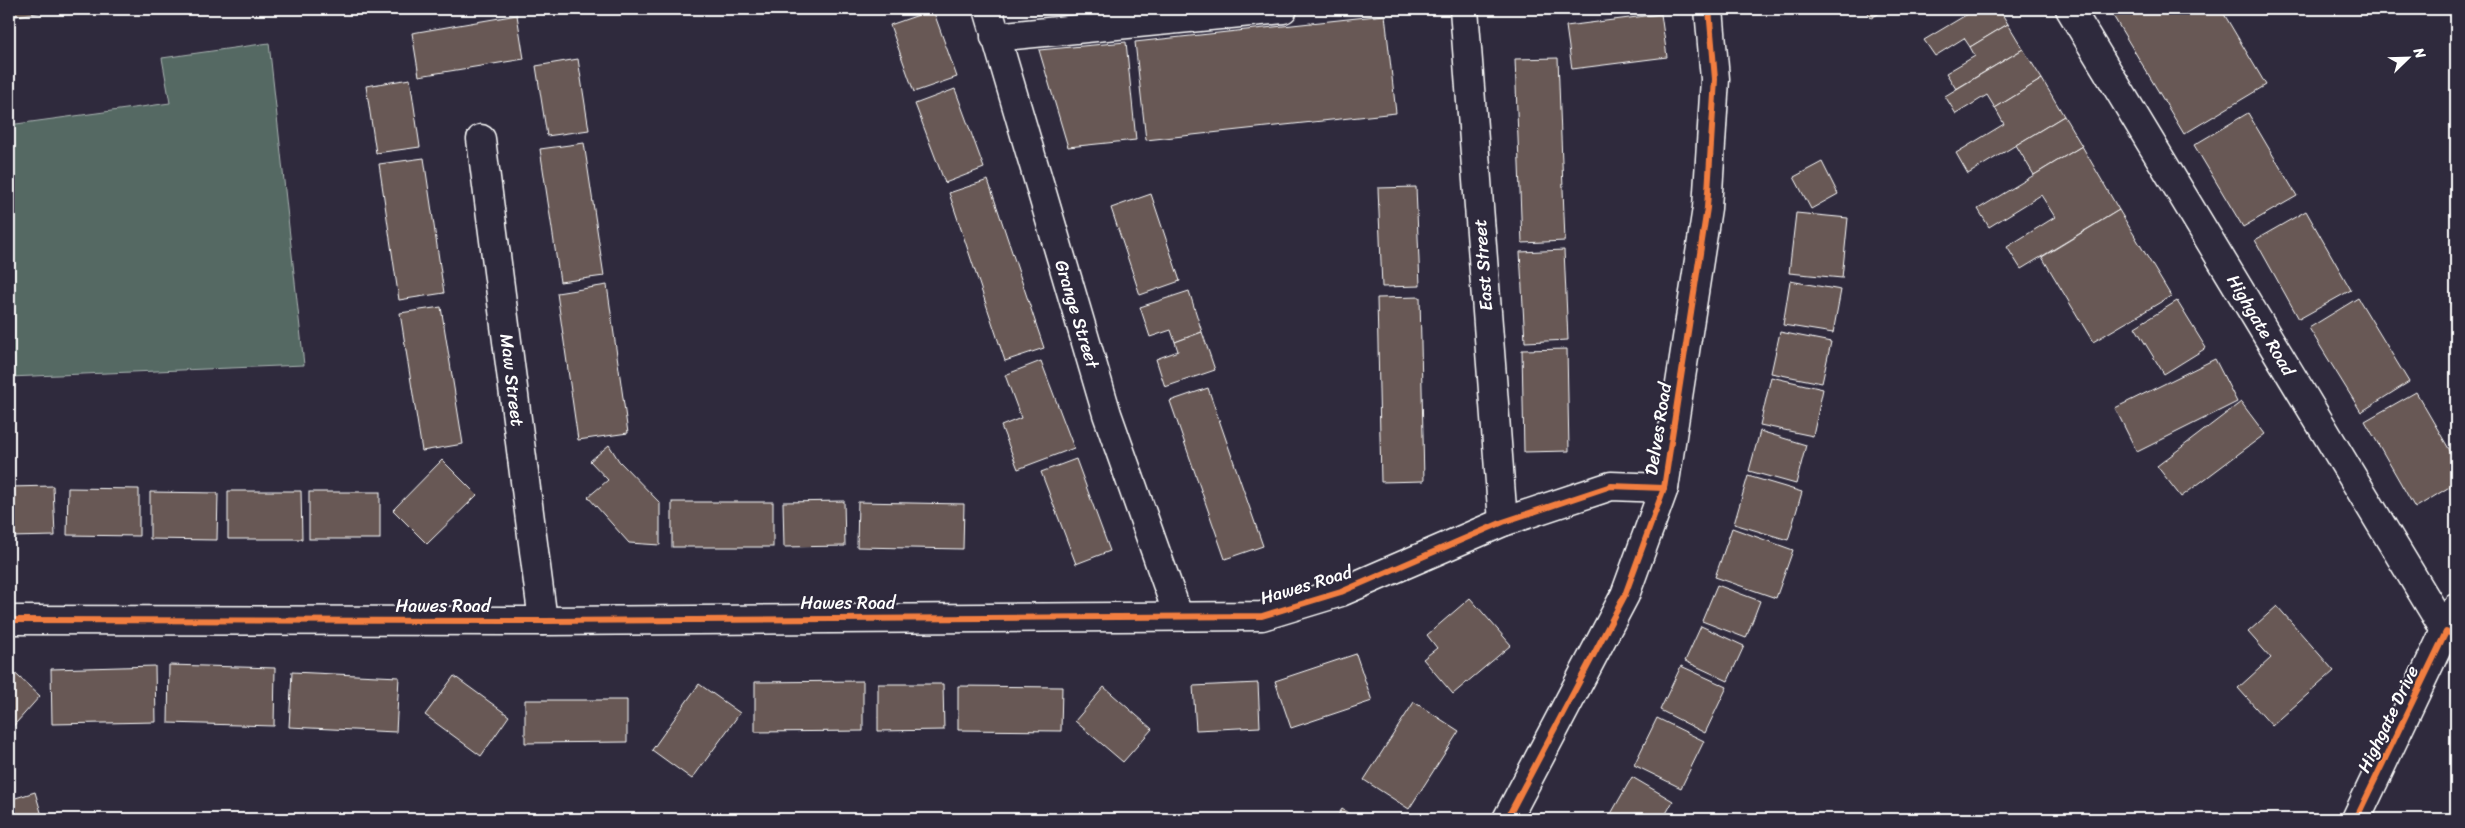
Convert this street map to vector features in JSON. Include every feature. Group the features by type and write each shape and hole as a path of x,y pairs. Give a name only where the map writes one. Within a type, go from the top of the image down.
{"street":[{"name":"Grange Street","path":"988,9 1107,414 1178,616"},
{"path":"995,37 1283,9"},
{"name":"East Street","path":"1464,9 1503,522"},
{"name":"Delves Road","path":"1507,819 1625,595 1664,488 1707,208 1714,79 1708,9"},
{"name":"Highgate Road","path":"2070,9 2453,625"},
{"name":"Maw Street","path":"481,139 543,621"},
{"name":"Hawes Road","path":"9,620 543,621 1262,616 1341,592 1503,522 1611,486 1664,488"},
{"name":"Highgate Drive","path":"2356,819 2453,625"}],"green space":[{"path":"269,43 304,365 9,377 9,125 170,103 162,58"}],"building":[{"path":"9,9 43,9 43,12 9,17"},
{"path":"1866,9 1887,9 1871,18"},
{"path":"1905,9 1916,9 1908,13"},
{"path":"1976,9 1999,9 2008,24 1970,47 1964,38 1935,56 1924,40"},
{"path":"2109,9 2221,9 2266,85 2184,134"},
{"path":"933,10 957,77 914,92 890,25"},
{"path":"1661,14 1667,57 1572,69 1566,26"},
{"path":"517,15 524,59 419,76 412,33"},
{"path":"1385,15 1396,113 1146,140 1135,42"},
{"path":"2008,24 2023,49 1956,89 1946,73 1975,56 1970,47"},
{"path":"1126,42 1136,140 1068,147 1039,50"},
{"path":"2023,49 2042,79 1995,108 1987,95 1956,114 1945,96"},
{"path":"1558,58 1565,241 1522,243 1515,59"},
{"path":"578,59 589,130 547,136 536,66"},
{"path":"410,79 420,147 376,153 366,86"},
{"path":"2042,79 2064,116 1968,174 1956,153 2004,124 1995,108"},
{"path":"955,89 984,168 945,183 915,104"},
{"path":"2248,113 2297,196 2243,227 2194,145"},
{"path":"2064,116 2082,146 2034,175 2016,145"},
{"path":"584,143 604,276 560,282 540,149"},
{"path":"2082,146 2119,210 2021,269 2007,247 2055,217 2041,195 1989,227 1978,209"},
{"path":"424,158 444,293 399,300 379,164"},
{"path":"1822,162 1838,194 1811,209 1794,177"},
{"path":"988,180 1044,348 1005,361 949,193"},
{"path":"1416,187 1420,286 1382,287 1378,188"},
{"path":"1151,194 1180,281 1140,295 1111,208"},
{"path":"2119,210 2171,296 2093,342 2042,257"},
{"path":"2306,211 2351,290 2299,319 2255,240"},
{"path":"1796,213 1848,218 1842,278 1789,273"},
{"path":"1564,250 1568,340 1525,342 1520,252"},
{"path":"1790,281 1841,290 1833,333 1783,325"},
{"path":"607,285 628,433 578,440 557,293"},
{"path":"1189,291 1202,332 1175,342 1171,330 1150,337 1140,307"},
{"path":"1420,297 1424,481 1381,482 1377,298"},
{"path":"2358,298 2409,382 2361,412 2309,328"},
{"path":"2177,301 2206,348 2164,374 2135,327"},
{"path":"441,307 463,444 422,451 400,313"},
{"path":"1202,332 1215,370 1165,387 1156,359 1178,351 1175,342"},
{"path":"1780,332 1831,342 1822,383 1771,373"},
{"path":"1567,349 1569,451 1524,452 1522,350"},
{"path":"2215,359 2237,402 2137,452 2115,408"},
{"path":"1041,361 1074,448 1018,469 1001,426 1021,418 1005,375"},
{"path":"1771,377 1823,389 1813,436 1760,425"},
{"path":"1208,388 1263,546 1225,559 1170,401"},
{"path":"2416,392 2456,461 2456,483 2415,508 2365,421"},
{"path":"2241,402 2265,434 2181,497 2157,466"},
{"path":"1760,431 1806,445 1796,484 1749,471"},
{"path":"609,445 619,461 660,503 660,545 629,543 588,497 608,480 590,461"},
{"path":"1076,459 1110,551 1076,564 1041,472"},
{"path":"442,460 477,495 427,544 393,510"},
{"path":"1748,476 1802,492 1788,540 1734,524"},
{"path":"53,486 55,536 9,537 9,487"},
{"path":"68,488 139,489 139,536 67,535"},
{"path":"228,491 301,491 302,539 228,539"},
{"path":"150,492 218,493 217,540 150,539"},
{"path":"309,492 380,492 380,539 309,539"},
{"path":"844,501 845,546 784,547 783,502"},
{"path":"672,502 773,502 773,547 672,547"},
{"path":"858,502 964,504 963,549 857,547"},
{"path":"1732,528 1793,550 1776,598 1715,577"},
{"path":"1717,585 1760,601 1746,638 1702,621"},
{"path":"1470,598 1511,645 1453,694 1423,659 1437,648 1427,635"},
{"path":"2277,606 2334,671 2272,726 2238,688 2271,658 2248,632"},
{"path":"1701,626 1744,646 1728,681 1685,661"},
{"path":"1356,654 1372,701 1291,728 1275,681"},
{"path":"169,665 275,668 274,726 168,723"},
{"path":"155,666 156,722 52,724 51,669"},
{"path":"1681,666 1727,687 1705,733 1660,710"},
{"path":"9,668 40,696 9,731"},
{"path":"292,672 399,677 396,732 289,727"},
{"path":"454,676 509,716 481,756 425,715"},
{"path":"863,681 863,731 755,732 755,682"},
{"path":"1258,683 1260,727 1196,730 1193,686"},
{"path":"699,684 740,713 692,779 652,750"},
{"path":"878,684 943,684 944,730 878,731"},
{"path":"958,686 1062,687 1061,731 958,730"},
{"path":"1104,687 1152,729 1123,762 1075,721"},
{"path":"525,700 627,700 627,742 525,743"},
{"path":"1414,702 1459,731 1409,809 1364,780"},
{"path":"1657,718 1704,741 1681,788 1634,765"},
{"path":"1632,777 1673,801 1663,819 1608,819"},
{"path":"35,792 43,819 9,819 9,800"},
{"path":"1342,809 1357,819 1335,819"}],"cycle path":[{"path":"1507,819 1625,595 1664,488 1707,208 1715,79 1709,9"},
{"path":"9,620 543,621 1262,616 1341,592 1503,522 1611,486 1664,488"},
{"path":"2356,819 2446,632 2456,635"}]}
